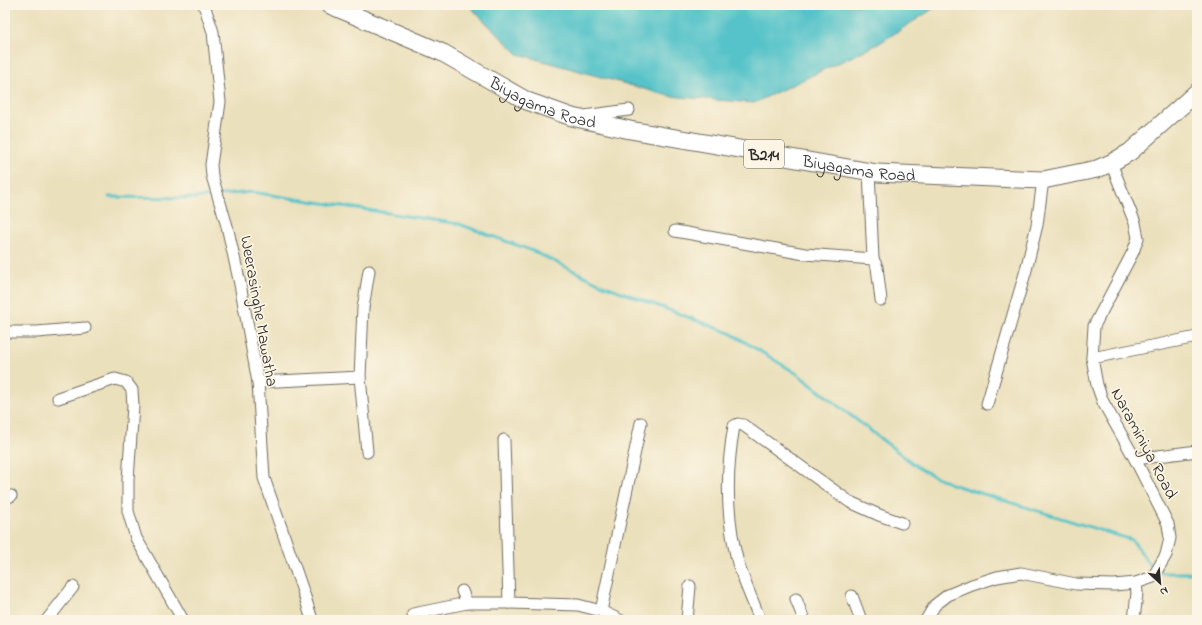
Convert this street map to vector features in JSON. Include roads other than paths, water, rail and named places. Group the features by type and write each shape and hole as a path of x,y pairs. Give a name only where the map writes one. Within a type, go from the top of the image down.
{"main road":[{"name":"Biyagama Road","path":"330,5 442,53 527,101 572,118 630,130 852,170 877,173 1043,180 1097,169 1130,152 1197,92"}],"street":[{"name":"Weerasinghe Mawatha","path":"204,5 213,32 220,102 212,176 227,226 240,284 258,382 264,478 312,620"},
{"path":"572,118 629,110"},
{"name":"Naraminiya Road","path":"926,620 935,605 948,595 997,577 1021,573 1076,584 1114,585 1136,583 1153,577 1166,556 1170,538 1168,524 1135,459 1103,402 1096,385 1092,358 1094,326 1133,252 1138,238 1135,223 1111,163"},
{"path":"869,171 873,259 877,267 881,300"},
{"path":"987,404 1026,270 1037,225 1043,180"},
{"path":"675,231 805,254 873,259"},
{"path":"367,452 360,377 363,308 369,271"},
{"path":"5,332 37,332 85,328"},
{"path":"1092,358 1197,337"},
{"path":"258,382 360,377"},
{"path":"58,398 115,379 126,382 132,390 133,406 128,491 128,511 131,526 136,538 184,620"},
{"path":"601,611 641,423"},
{"path":"760,620 738,563 731,530 728,498 731,446 734,426 738,424 743,425 850,502 902,523"},
{"path":"504,440 509,603"},
{"path":"1135,459 1197,451"},
{"path":"1134,620 1137,593 1136,583"},
{"path":"687,620 690,586"},
{"path":"47,620 73,587"},
{"path":"462,591 467,604"},
{"path":"852,596 861,620"},
{"path":"796,599 804,620"},
{"path":"413,614 467,604 509,603 578,605 601,611 620,620"}],"water":[{"path":"468,5 939,5 878,44 754,103 669,96 518,54"}],"waterway":[{"path":"221,195 252,192 459,224 533,251 603,285 730,333 796,373 920,469 951,484 1132,540 1146,559 1155,568"},
{"path":"109,197 193,198 215,196"},
{"path":"1160,571 1162,573 1197,573"}]}
